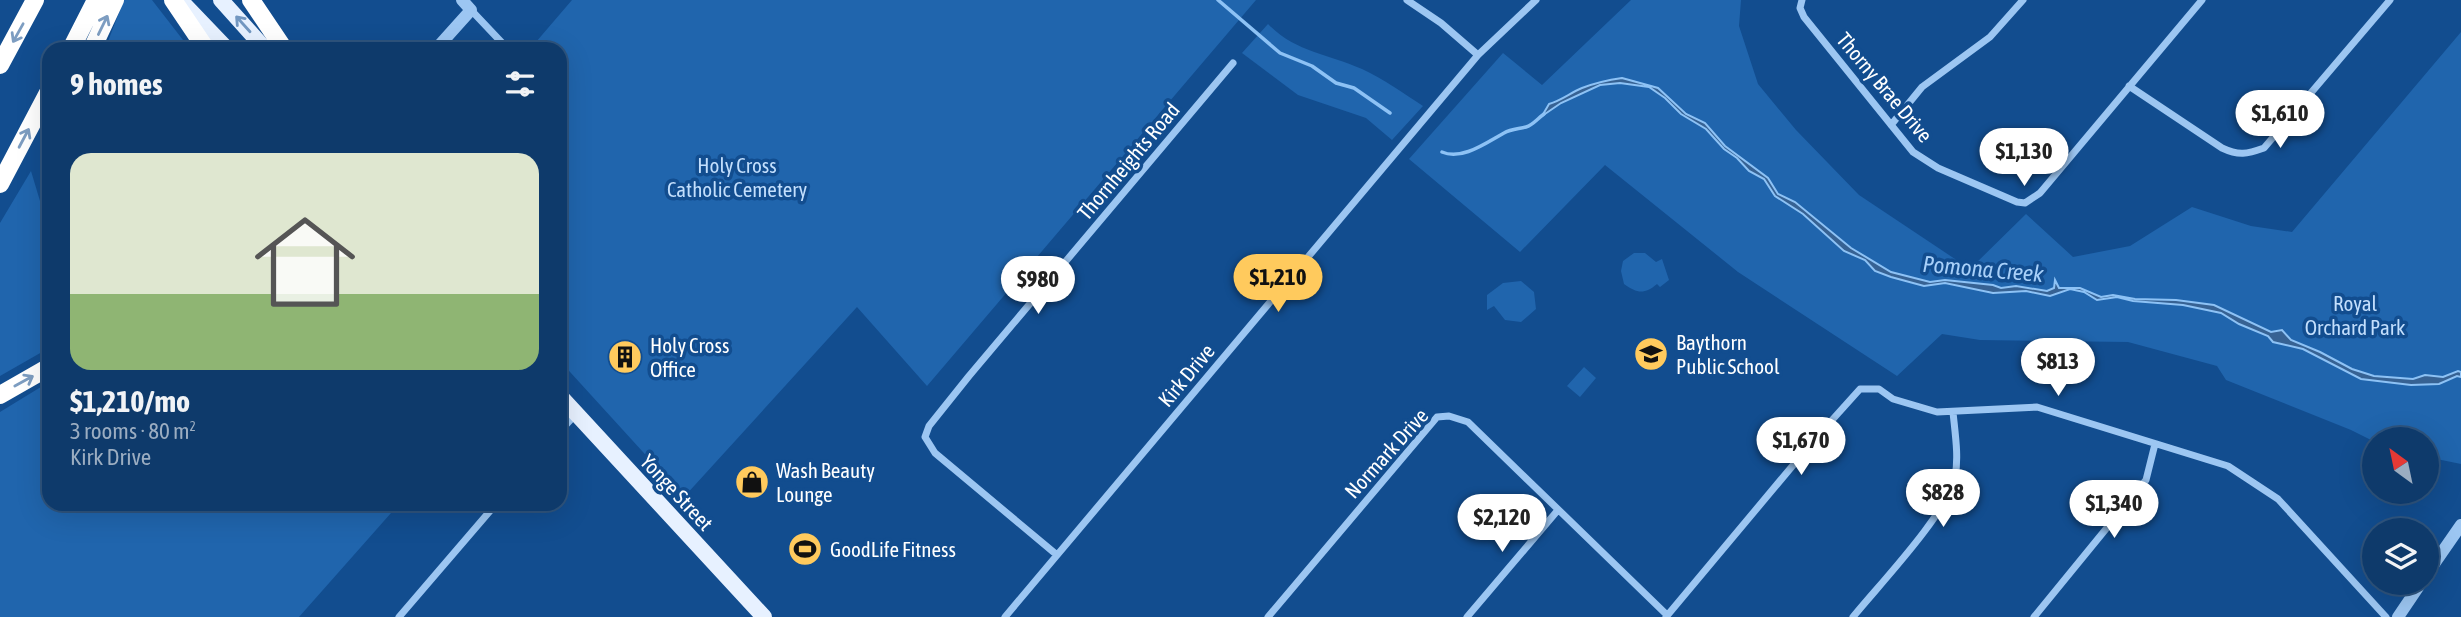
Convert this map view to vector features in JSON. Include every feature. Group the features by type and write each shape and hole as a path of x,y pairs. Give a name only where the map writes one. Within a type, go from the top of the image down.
{"highway":[{"path":"0,65 36,0"},
{"path":"75,42 96,0"},
{"path":"95,42 115,0"},
{"path":"173,0 201,42"},
{"path":"251,0 279,42"},
{"path":"0,184 42,104"},
{"path":"0,395 42,371"}],"main road":[{"path":"180,0 220,42"},
{"path":"220,0 259,42"},
{"name":"Yonge Street","path":"567,404 764,617"}],"street":[{"path":"1407,0 1441,23 1478,55"},
{"name":"Kirk Drive","path":"1005,617 1478,55 1536,0"},
{"name":"Thorny Brae Drive","path":"1801,0 1800,8 1804,17 1913,152 1938,168 2017,202 2025,202 2040,193 2202,0"},
{"path":"1891,125 1922,87 1990,37 2023,0"},
{"path":"2129,86 2222,148 2249,155 2264,148 2390,0"},
{"path":"441,42 467,5 501,42"},
{"name":"Thornheights Road","path":"1057,555 935,453 925,437 929,426 969,376 1233,63"},
{"path":"1666,616 1860,389 1879,389 1893,399 1937,412 2037,407 2074,416 2228,466 2278,499 2386,617"},
{"path":"1853,617 1941,510 1955,478 1956,438 1953,412"},
{"path":"567,424 576,414"},
{"name":"Normark Drive","path":"1268,617 1437,417 1449,415 1468,422 1666,616"},
{"path":"2034,617 2146,480 2155,444"},
{"path":"1467,617 1558,510"},
{"path":"399,617 490,511"},
{"path":"2439,557 2461,525"},
{"path":"2398,617 2413,595"}],"green space":[{"path":"124,0 152,0 185,42 108,42"},
{"name":"Holy Cross Catholic Cemetery","path":"572,0 1256,0 927,386 857,307 684,497 567,369 567,42 536,42"},
{"name":"Royal Orchard Park","path":"1631,0 1741,0 1739,26 1758,84 1796,130 1859,195 1970,269 2026,214 2073,257 2130,246 2192,207 2251,226 2292,232 2461,32 2461,464 2440,460 2440,427 2362,427 2362,436 2226,380 2217,366 2128,342 1980,340 1942,334 1897,376 1738,272 1605,165 1520,252 1409,159 1503,53 1542,85"},
{"path":"1268,24 1289,41 1370,73 1423,106 1392,140 1366,118 1298,95 1242,53"},
{"path":"31,171 42,208 42,352 0,376 0,223"},
{"path":"1634,253 1645,253 1656,262 1662,259 1669,280 1660,287 1657,284 1644,291 1637,291 1624,284 1621,271 1623,261"},
{"path":"1521,281 1534,292 1536,309 1521,322 1505,320 1494,306 1487,310 1487,295 1503,283"},
{"path":"1584,367 1596,378 1580,397 1567,386"},
{"path":"42,386 42,511 393,511 299,617 0,617 0,412"}],"shaded area":[{"path":"1622,78 1658,88 1686,114 1705,123 1725,146 1768,178 1778,194 1795,202 1851,248 1891,272 1930,282 1945,280 2047,291 2054,288 2055,280 2059,288 2080,288 2101,297 2113,295 2214,305 2271,332 2282,330 2291,340 2352,369 2374,376 2413,379 2425,375 2443,377 2458,371 2461,372 2461,377 2457,376 2439,384 2411,385 2361,379 2303,349 2273,342 2268,336 2221,313 2183,305 2117,297 2097,300 2084,292 2070,289 2050,296 2026,291 1993,293 1945,283 1924,286 1891,277 1875,271 1865,260 1844,251 1803,214 1775,196 1764,179 1749,171 1706,129 1681,114 1649,87 1620,83 1600,85 1561,103 1542,116 1549,104 1578,90"}],"waterway":[{"name":"Pomona Creek","path":"1218,0 1280,53 1312,66 1336,83 1354,88 1390,113"},
{"name":"Pomona Creek","path":"1442,152 1466,152 1507,132 1529,126 1544,114"}],"place":[{"name":"Baythorn Public School","path":"1651,354"},
{"name":"Holy Cross Office","path":"625,357"},
{"name":"Wash Beauty Lounge","path":"752,482"},
{"name":"GoodLife Fitness","path":"805,549"}]}
